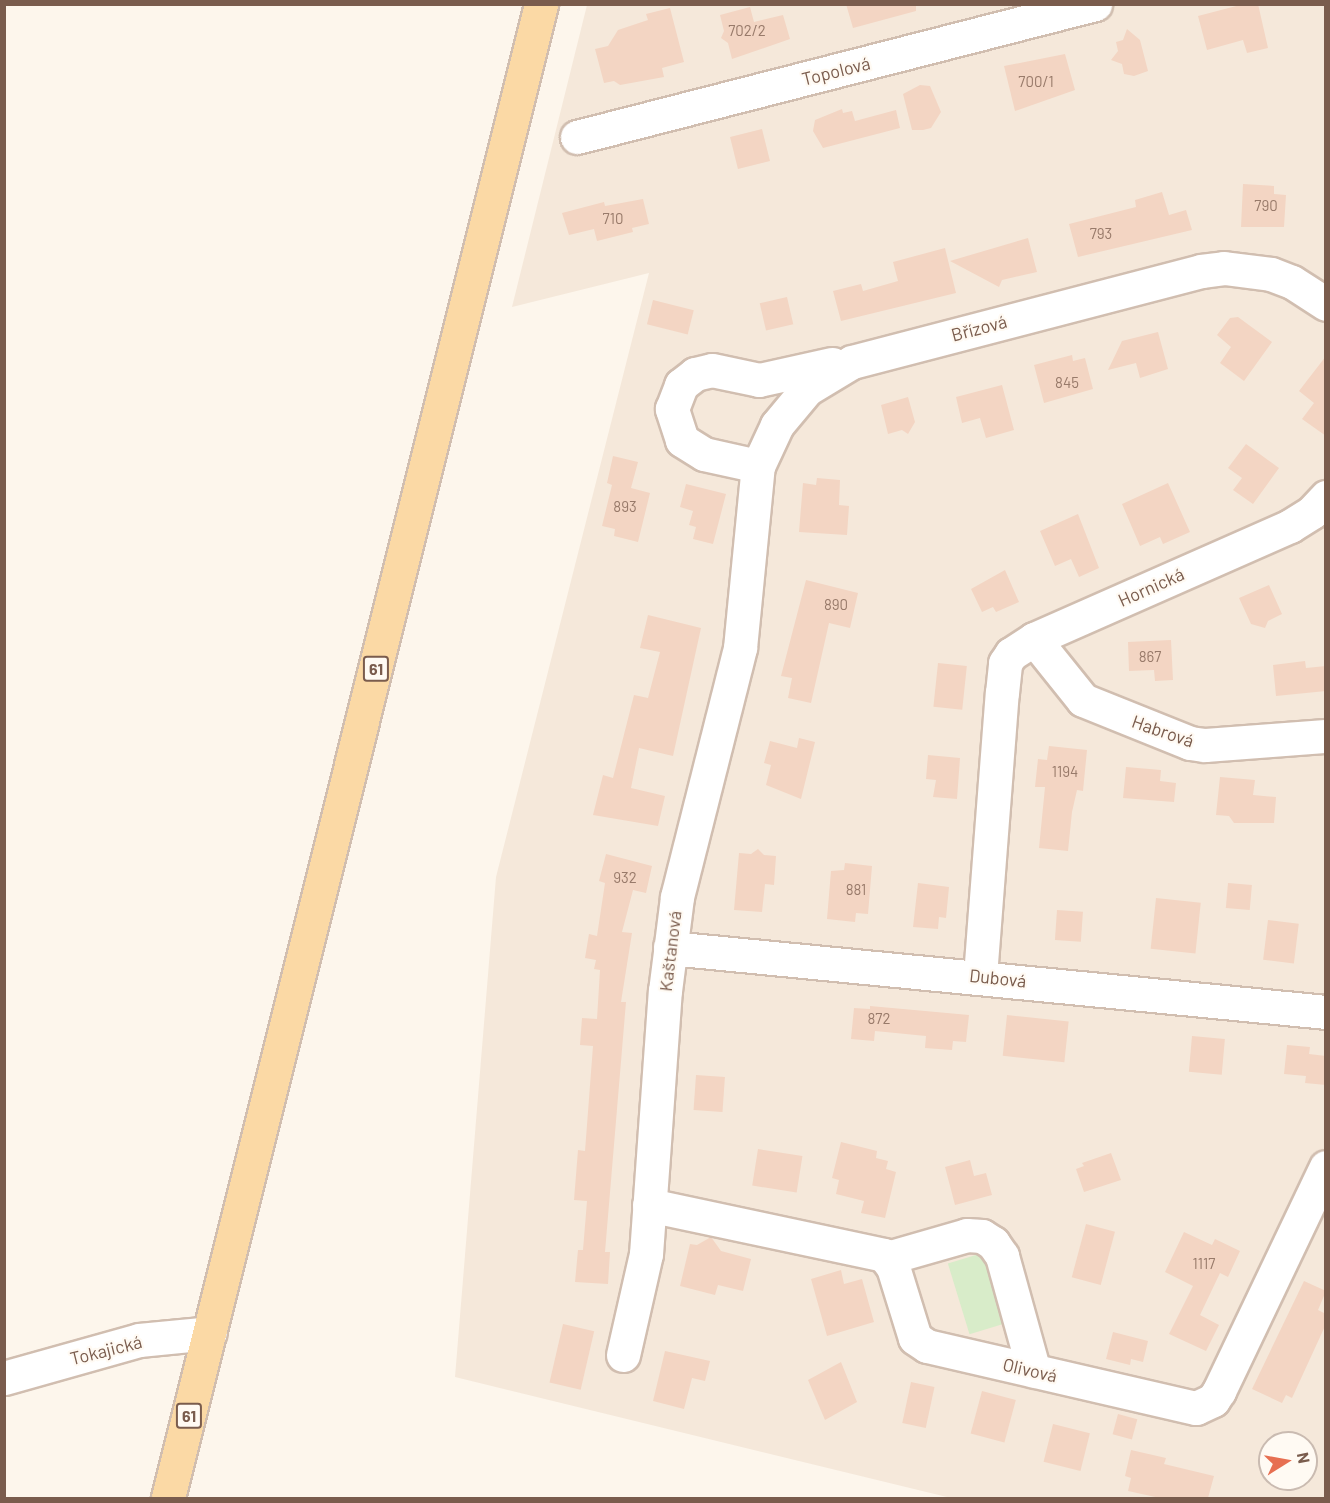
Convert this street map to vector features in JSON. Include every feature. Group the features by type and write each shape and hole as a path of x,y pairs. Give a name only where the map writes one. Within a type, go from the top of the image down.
{"main road":[{"name":"61","path":"168,1498 541,4"}],"street":[{"name":"Topolová","path":"577,137 1095,4"},
{"name":"Břízová","path":"748,551 758,466 769,437 802,394 831,372 866,357 1224,268 1270,274 1292,282 1326,304"},
{"path":"758,466 704,454 682,440 672,409 681,385 695,374 712,370 759,380 866,357"},
{"name":"Hornická","path":"980,976 1005,663 1019,647 1034,639 1290,526 1312,512 1326,497"},
{"name":"Kaštanová","path":"623,1355 643,1273 670,948 677,897 740,648 748,551"},
{"name":"Habrová","path":"1034,639 1083,700 1190,743 1205,745 1326,736"},
{"name":"Dubová","path":"670,948 980,976 1326,1012"},
{"name":"Olivová","path":"887,1258 919,1341 1185,1407 1204,1406 1219,1391 1326,1167"},
{"path":"649,1205 887,1258 967,1235 982,1236 993,1243 1002,1256 1034,1371"},
{"name":"Tokajická","path":"4,1378 139,1340 210,1333"}],"shaded area":[{"path":"587,5 1325,5 1325,1498 951,1498 455,1377 496,877 649,273 512,307"}],"green space":[{"path":"989,1251 1011,1322 970,1334 948,1264"}],"building":[{"path":"846,4 916,4 916,11 853,28"},
{"path":"1244,4 1258,4 1268,48 1247,53 1243,40 1207,50 1198,16"},
{"path":"750,7 754,22 783,15 790,39 732,59 728,43 721,38 724,31 720,15"},
{"path":"670,8 684,62 662,68 664,77 620,85 614,81 604,83 595,49 608,46 618,30 648,20 646,14"},
{"path":"1127,29 1140,40 1148,71 1134,76 1124,74 1122,64 1111,60 1118,51 1116,42 1123,40"},
{"path":"1065,54 1075,90 1015,111 1004,66"},
{"path":"920,85 930,86 941,112 931,128 912,130 903,94"},
{"path":"842,109 843,113 852,111 855,121 896,110 900,128 823,148 813,131 815,120"},
{"path":"762,129 770,161 738,169 730,137"},
{"path":"1243,184 1274,186 1274,194 1286,195 1284,227 1241,227"},
{"path":"1162,192 1169,215 1186,210 1192,230 1078,257 1069,224 1136,207 1135,200"},
{"path":"643,199 649,224 632,228 633,232 597,241 594,229 569,235 562,213 604,202 605,206"},
{"path":"1028,238 1037,272 1002,280 999,287 950,261"},
{"path":"945,248 956,293 841,321 833,291 861,284 863,291 898,281 893,262"},
{"path":"787,297 793,324 766,331 760,303"},
{"path":"653,300 694,310 688,334 647,324"},
{"path":"1238,317 1272,342 1244,381 1220,363 1231,347 1217,335 1230,318"},
{"path":"1158,332 1168,369 1140,378 1136,363 1108,370 1122,341"},
{"path":"1072,355 1073,361 1085,358 1093,389 1044,403 1034,365"},
{"path":"1326,356 1326,436 1302,419 1314,403 1299,391"},
{"path":"1002,385 1014,430 986,438 980,418 962,423 956,397"},
{"path":"908,397 915,422 908,434 902,430 888,434 881,405"},
{"path":"1246,444 1279,468 1253,504 1233,490 1242,478 1228,468"},
{"path":"613,456 638,462 631,488 650,493 638,542 614,536 615,529 602,526 612,485 607,483"},
{"path":"817,478 840,480 839,505 849,506 847,535 799,532 803,483 816,485"},
{"path":"1168,483 1190,532 1163,544 1160,537 1140,546 1122,504"},
{"path":"686,484 726,494 713,544 693,539 696,527 689,525 693,511 680,507"},
{"path":"1078,514 1099,568 1079,577 1071,559 1055,566 1040,531"},
{"path":"1005,570 1019,602 996,612 993,607 982,612 971,589"},
{"path":"806,580 858,593 850,628 829,623 811,703 788,698 792,678 781,676"},
{"path":"1269,585 1282,614 1268,621 1265,628 1251,624 1239,598"},
{"path":"648,615 701,628 673,756 639,748 631,788 665,796 658,826 593,815 603,775 613,778 634,695 648,698 660,652 640,648"},
{"path":"1171,640 1173,680 1155,681 1154,670 1129,671 1128,642"},
{"path":"1305,661 1306,668 1326,666 1326,691 1276,696 1273,665"},
{"path":"938,663 967,666 962,710 933,707"},
{"path":"799,738 815,742 801,799 766,785 771,765 764,763 770,741 797,748"},
{"path":"1049,746 1087,750 1083,791 1077,790 1068,851 1039,848 1045,787 1035,787 1038,759 1047,760"},
{"path":"928,755 960,758 957,799 933,797 936,780 926,779"},
{"path":"1126,767 1161,770 1160,781 1176,783 1174,802 1123,798"},
{"path":"1220,777 1255,780 1253,795 1276,797 1274,823 1234,823 1229,816 1216,815"},
{"path":"758,849 764,855 776,856 774,885 765,884 762,912 734,910 739,853 751,854"},
{"path":"606,854 652,866 646,893 633,890 622,932 632,933 621,1002 626,1002 605,1252 610,1252 608,1284 575,1282 578,1250 583,1250 587,1201 574,1200 578,1150 585,1151 593,1046 580,1045 582,1018 597,1019 600,970 594,969 596,960 585,958 589,934 597,936 605,883 599,881"},
{"path":"845,863 872,866 868,914 856,913 855,922 827,919 831,871 844,870"},
{"path":"918,883 949,887 946,918 939,917 938,929 913,927"},
{"path":"1228,883 1252,885 1250,910 1226,908"},
{"path":"1156,898 1201,903 1195,953 1151,949"},
{"path":"1057,910 1083,912 1081,942 1055,940"},
{"path":"1268,920 1299,924 1294,963 1263,960"},
{"path":"870,1006 969,1015 966,1042 953,1041 952,1050 925,1048 926,1036 875,1031 874,1041 851,1039 854,1008 870,1009"},
{"path":"1007,1015 1069,1021 1064,1062 1003,1056"},
{"path":"1192,1036 1225,1039 1222,1075 1189,1072"},
{"path":"1287,1045 1310,1047 1309,1054 1326,1056 1326,1085 1305,1083 1306,1076 1284,1074"},
{"path":"696,1075 725,1077 722,1112 694,1110"},
{"path":"841,1142 877,1151 876,1158 888,1161 886,1169 896,1172 885,1218 861,1213 864,1201 836,1194 839,1180 832,1178"},
{"path":"758,1149 802,1156 797,1193 752,1186"},
{"path":"1111,1153 1121,1180 1084,1192 1076,1169 1084,1166 1082,1163"},
{"path":"970,1160 974,1176 986,1173 992,1195 955,1205 945,1167"},
{"path":"1086,1224 1115,1232 1101,1285 1072,1277"},
{"path":"1184,1232 1212,1245 1215,1239 1240,1251 1228,1277 1220,1273 1200,1315 1219,1325 1206,1351 1169,1334 1193,1286 1165,1272"},
{"path":"711,1237 721,1251 751,1259 743,1291 718,1285 715,1295 680,1286 690,1244 697,1245"},
{"path":"841,1270 844,1284 862,1279 874,1322 827,1336 811,1279"},
{"path":"1304,1281 1326,1291 1318,1310 1326,1314 1326,1324 1292,1398 1286,1395 1282,1403 1252,1389"},
{"path":"563,1324 594,1331 581,1390 550,1382"},
{"path":"1113,1332 1148,1341 1143,1362 1131,1359 1130,1365 1106,1359"},
{"path":"665,1351 710,1361 705,1381 692,1378 684,1409 653,1401"},
{"path":"841,1362 857,1402 825,1420 808,1380"},
{"path":"911,1382 934,1387 926,1428 902,1423"},
{"path":"982,1391 1016,1400 1004,1443 971,1434"},
{"path":"1118,1414 1137,1419 1132,1439 1113,1434"},
{"path":"1053,1424 1090,1433 1080,1471 1044,1462"},
{"path":"1131,1450 1166,1458 1164,1464 1214,1476 1208,1498 1160,1498 1128,1491 1131,1478 1125,1476"}]}
